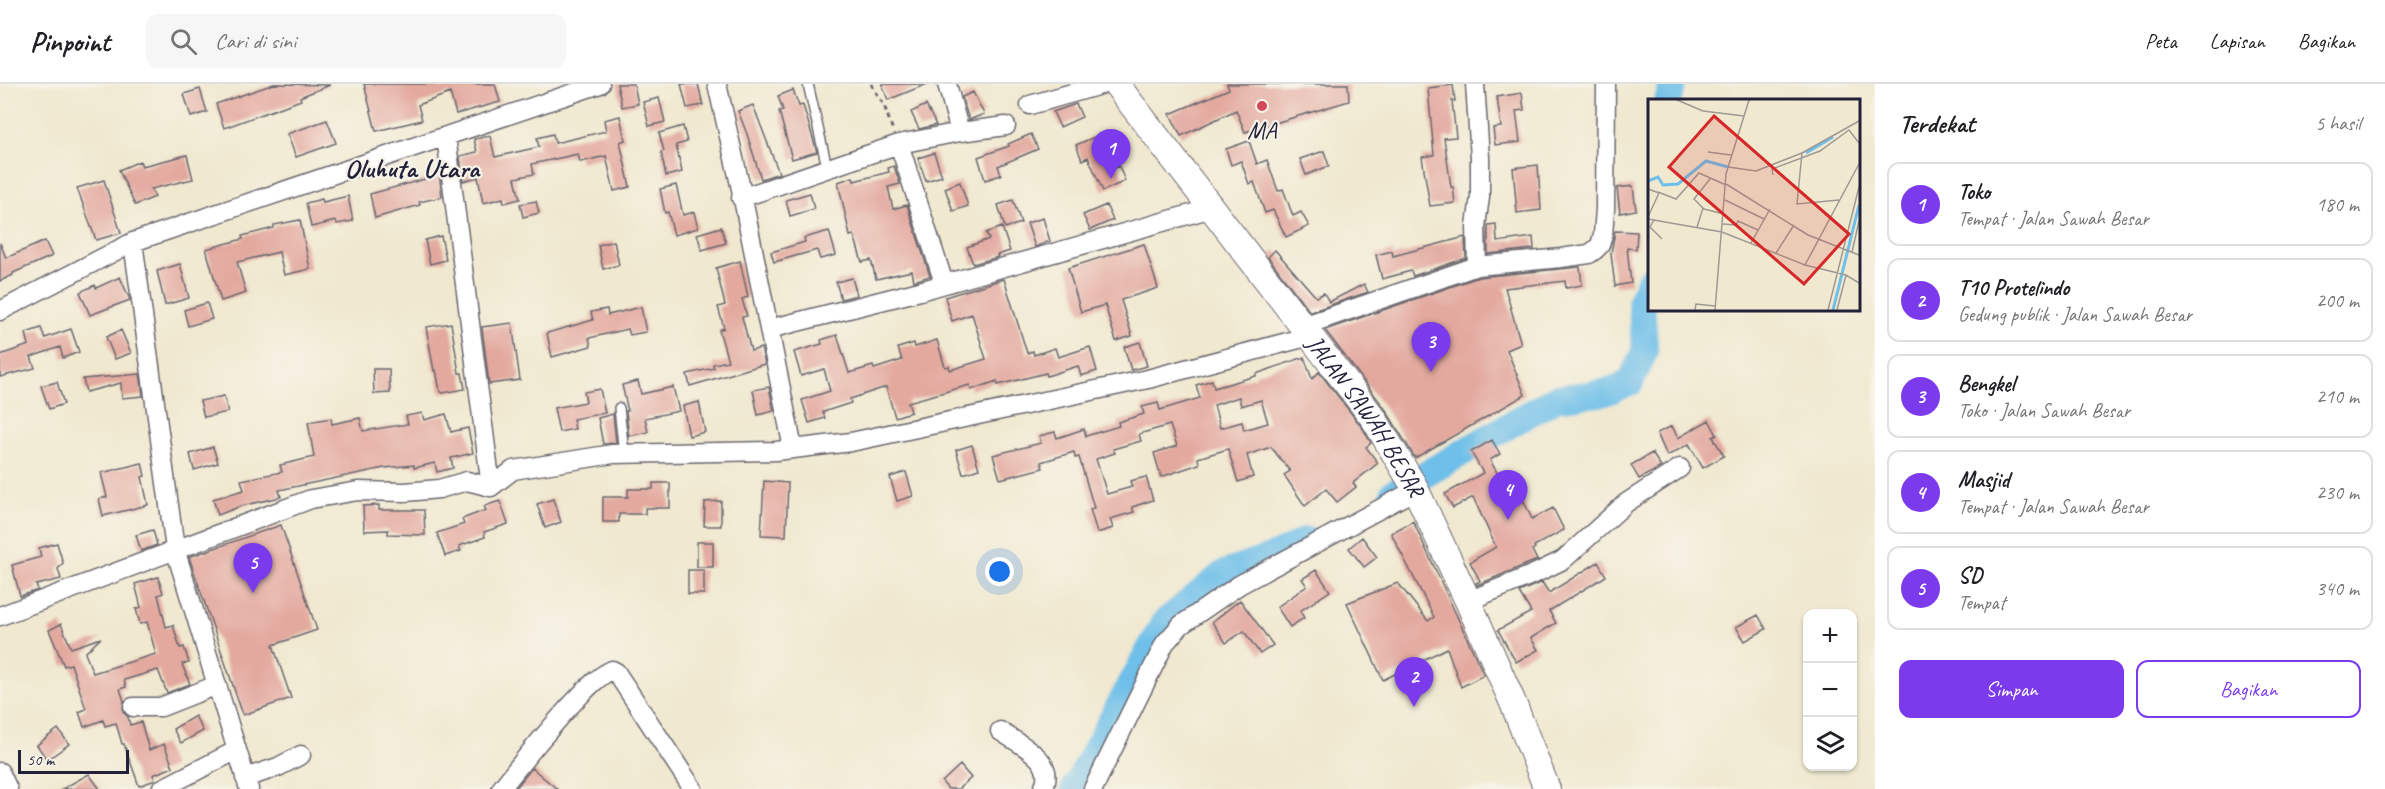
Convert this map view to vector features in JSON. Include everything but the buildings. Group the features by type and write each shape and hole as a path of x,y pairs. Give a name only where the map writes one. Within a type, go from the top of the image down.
{"main road":[{"name":"JALAN SAWAH BESAR","path":"1119,86 1374,419 1414,488 1468,601 1513,703 1547,789"}],"street":[{"path":"0,311 134,242 600,84"},
{"path":"717,84 793,449"},
{"path":"947,84 960,132"},
{"path":"1474,84 1480,158 1480,197 1476,226 1477,266"},
{"path":"491,487 513,470 624,453 793,449 851,442 955,421 1148,379 1306,331 1477,266 1589,254 1600,245 1603,235 1606,84"},
{"path":"1030,105 1119,86"},
{"path":"741,198 897,140 1006,126"},
{"path":"446,136 491,487"},
{"path":"897,140 945,283"},
{"path":"769,329 920,291 1212,208"},
{"path":"134,242 175,549 247,784 301,755"},
{"path":"1468,601 1563,560 1626,503 1680,468"},
{"path":"0,616 311,499 358,491 405,492 439,489 467,481 491,487"},
{"path":"1093,789 1165,643 1180,625 1239,585 1414,488"},
{"path":"501,789 534,746 580,696 603,674 612,670 675,759 693,789"},
{"path":"133,707 161,707 216,686"},
{"path":"1000,731 1042,761 1047,770 1048,779 1043,789"},
{"path":"161,789 237,750"},
{"path":"0,772 8,789"}],"lane":[{"path":"808,84 827,167"},
{"path":"619,408 624,453"}],"path":[{"path":"871,84 884,105 897,140"}],"waterway":[{"path":"1668,99 1673,84"},
{"path":"1393,493 1556,398 1603,393 1630,383 1645,351 1641,300 1648,284"},
{"path":"1074,789 1164,623 1223,574 1280,554 1306,540"}],"place":[{"name":"MA","path":"1262,106"},
{"name":"Toko","path":"1111,179"},
{"name":"Bengkel","path":"1431,372"},
{"name":"Masjid","path":"1508,520"},
{"name":"SD","path":"253,593"},
{"name":"T10 Protelindo","path":"1414,707"}],"district":[{"name":"Oluhuta Utara","path":"412,168"}]}
